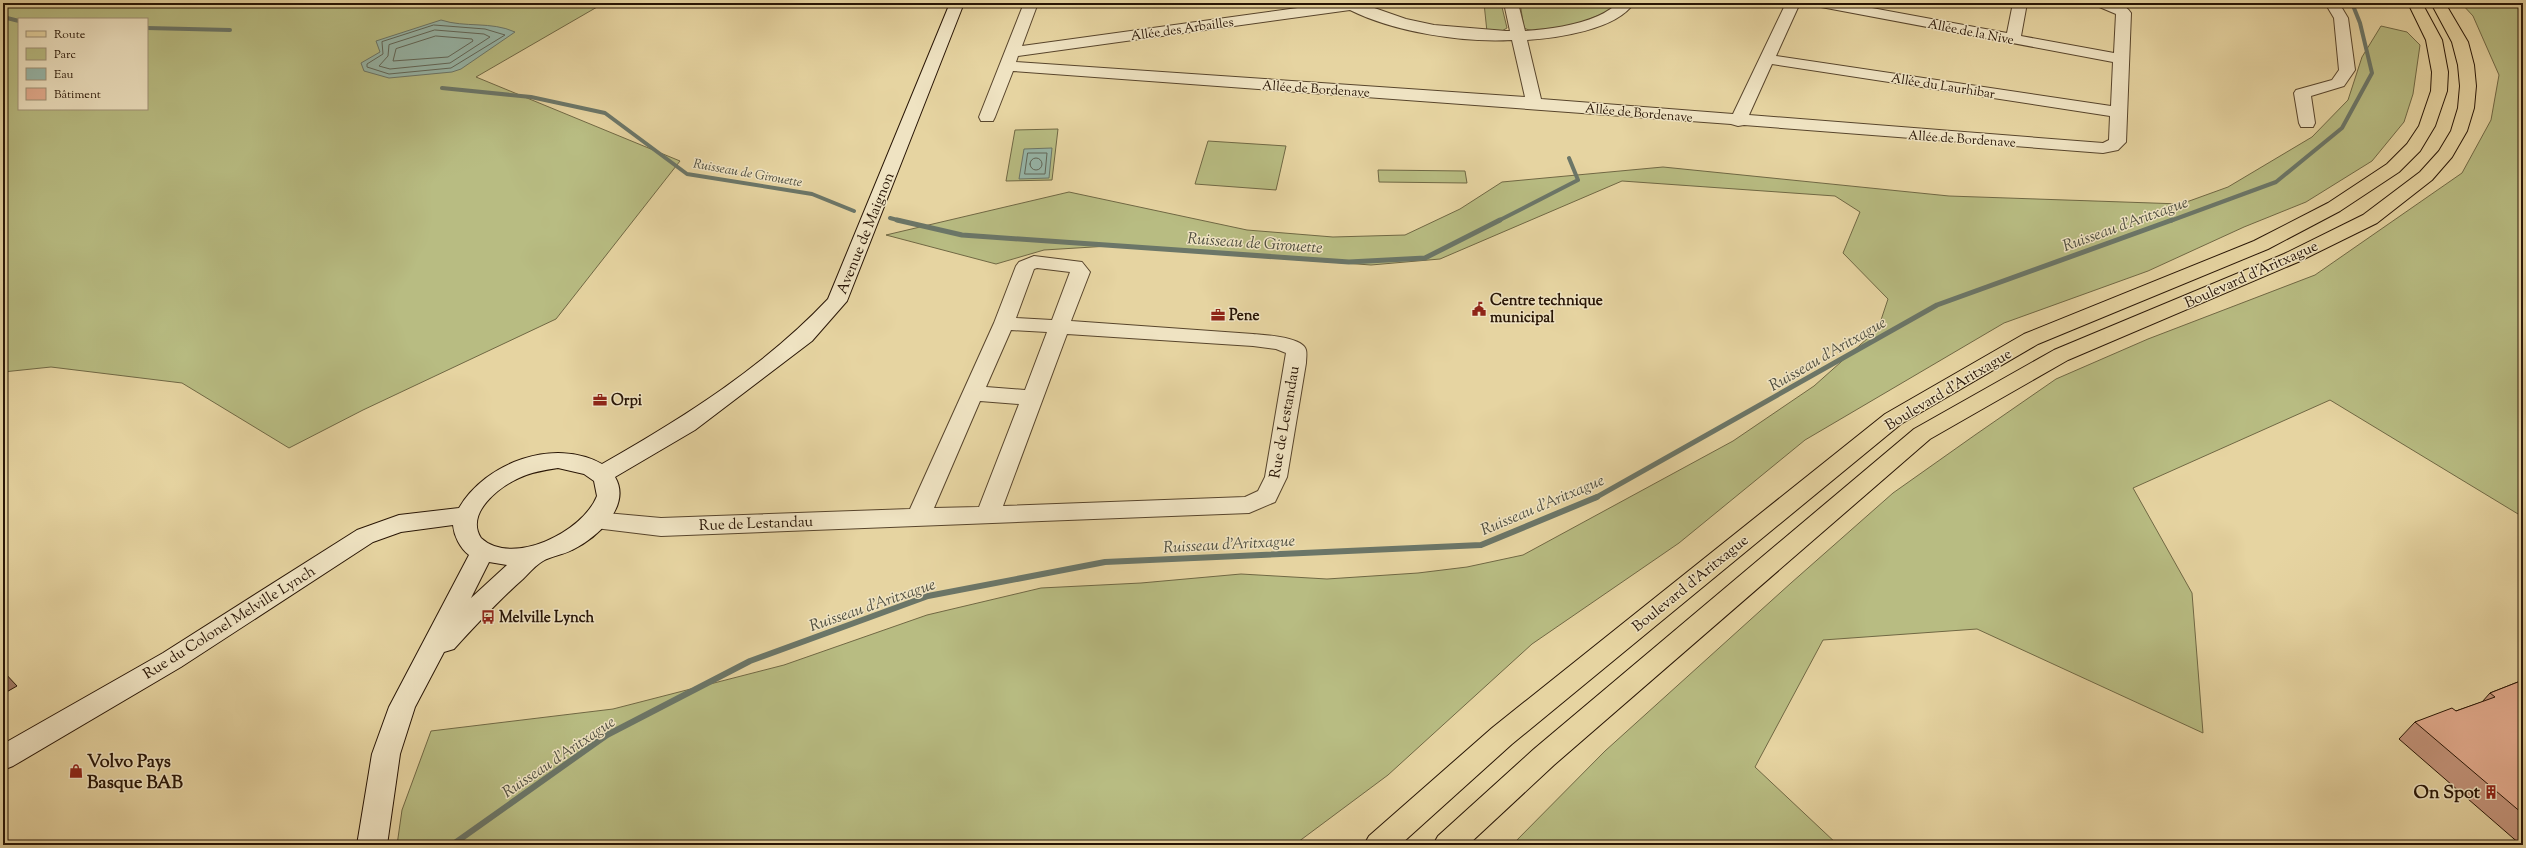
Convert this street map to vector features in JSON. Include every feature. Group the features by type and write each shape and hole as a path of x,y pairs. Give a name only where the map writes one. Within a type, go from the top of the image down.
{"main road":[{"name":"Boulevard d'Aritxague","path":"1379,845 1502,736 1893,419 2031,339 2261,245 2334,207 2394,168 2414,147 2427,126 2439,91 2440,72 2434,40 2415,3"},
{"name":"Boulevard d'Aritxague","path":"1448,845 1544,757 1922,434 2061,355 2291,258 2370,219 2426,176 2446,153 2459,130 2466,108 2468,86 2466,65 2460,42 2450,21 2438,3"}],"street":[{"name":"Avenue de Maignon","path":"602,474 687,425 805,336 837,301 957,3"},
{"path":"987,117 1031,3"},
{"path":"1511,3 1534,104"},
{"path":"1351,4 1393,21 1426,30 1479,36 1518,36 1552,32 1594,22 1627,3"},
{"path":"1738,121 1793,3"},
{"name":"Allée de la Nive","path":"1821,3 2121,59"},
{"path":"2013,39 2020,3"},
{"name":"Allée de Bordenave","path":"1009,59 1738,121 2103,148 2112,146 2117,142 2124,13 2118,8 2102,3"},
{"path":"2307,123 2302,93 2338,83 2347,70 2341,18 2332,3"},
{"name":"Allée des Arbailles","path":"1009,59 1351,4"},
{"name":"Allée du Laurhibar","path":"1767,59 2118,112"},
{"path":"918,517 1004,322 1026,266 1034,262 1075,266 1080,272 988,515"},
{"name":"Rue de Lestandau","path":"595,521 661,527 988,515 1249,505 1267,496 1276,477 1296,363 1296,350 1280,344 1253,340 1004,322"},
{"path":"973,393 1032,398"},
{"path":"558,460 576,462 591,466 602,474 608,484 609,495 604,508 595,521 579,535 559,546 536,554 498,556 483,552 473,545 466,536 464,526 466,515 475,499 490,485 510,473 532,465 558,460"},
{"name":"Rue du Colonel Melville Lynch","path":"3,758 172,660 365,536 399,524 466,515"},
{"path":"372,845 386,754 402,707 426,664 483,552"},
{"path":"426,664 490,594 536,554"}],"green space":[{"path":"3,3 604,3 476,77 680,161 556,319 363,410 289,448 182,383 51,367 3,372"},
{"path":"1484,3 1501,3 1507,28 1500,32 1487,32"},
{"path":"1520,3 1621,3 1588,20 1545,31 1533,31 1524,28"},
{"path":"2461,3 2523,3 2523,517 2330,400 2133,488 2192,593 2203,733 1977,629 1823,640 1755,767 1838,845 1512,845 1605,751 1893,493 2056,379 2148,339 2315,275 2462,173 2491,120 2499,75 2473,16"},
{"path":"2381,26 2407,32 2420,45 2413,94 2404,122 2372,161 2306,202 2244,227 2148,271 2004,323 1805,440 1679,543 1532,644 1388,775 1294,845 397,845 402,810 431,731 613,709 784,665 927,615 1041,588 1141,583 1241,574 1327,579 1418,573 1467,567 1523,555 1733,441 1814,386 1878,329 1888,299 1843,253 1860,212 1835,196 1622,181 1440,259 1371,265 1109,246 1044,250 996,264 886,235 1069,192 1247,230 1333,237 1405,235 1460,209 1502,182 1663,167 1949,196 2181,204 2228,187 2312,137 2348,100 2362,57"},
{"path":"1058,129 1052,180 1006,181 1015,130"},
{"path":"1208,141 1286,146 1276,190 1195,184"},
{"path":"1378,170 1465,171 1467,183 1379,182"}],"water":[{"path":"441,20 459,24 487,25 515,32 461,69 452,72 389,78 364,71 361,63 380,52 376,41"},
{"path":"1052,148 1049,178 1019,179 1024,149"}],"building":[{"path":"3,671 7,675 3,677"},
{"name":"On Spot","path":"2523,680 2523,814 2415,722 2452,708 2456,711 2495,697 2490,693"}],"waterway":[{"name":"Ruisseau d'Aritxague","path":"2170,221 2276,182 2342,128 2372,73 2360,23 2352,3"},
{"name":"Ruisseau de Girouette","path":"3,17 18,21"},
{"name":"Ruisseau de Girouette","path":"148,28 230,30"},
{"name":"Ruisseau de Girouette","path":"442,88 531,97 605,113 687,174 812,194 854,211"},
{"name":"Ruisseau de Girouette","path":"1498,221 1578,180 1569,158"},
{"name":"Ruisseau de Girouette","path":"890,218 899,220"},
{"name":"Ruisseau de Girouette","path":"899,220 962,235 1349,262 1425,258 1500,220"},
{"name":"Ruisseau d'Aritxague","path":"1596,497 1937,305 2172,220"},
{"name":"Ruisseau d'Aritxague","path":"452,845 607,735 750,661 928,596 1105,562 1481,545 1596,497"}],"place":[{"name":"Centre technique municipal","path":"1479,309"},
{"name":"Pene","path":"1218,315"},
{"name":"Orpi","path":"600,400"},
{"name":"Melville Lynch","path":"488,617"},
{"name":"Volvo Pays Basque BAB","path":"76,771"},
{"name":"On Spot","path":"2491,792"}]}
